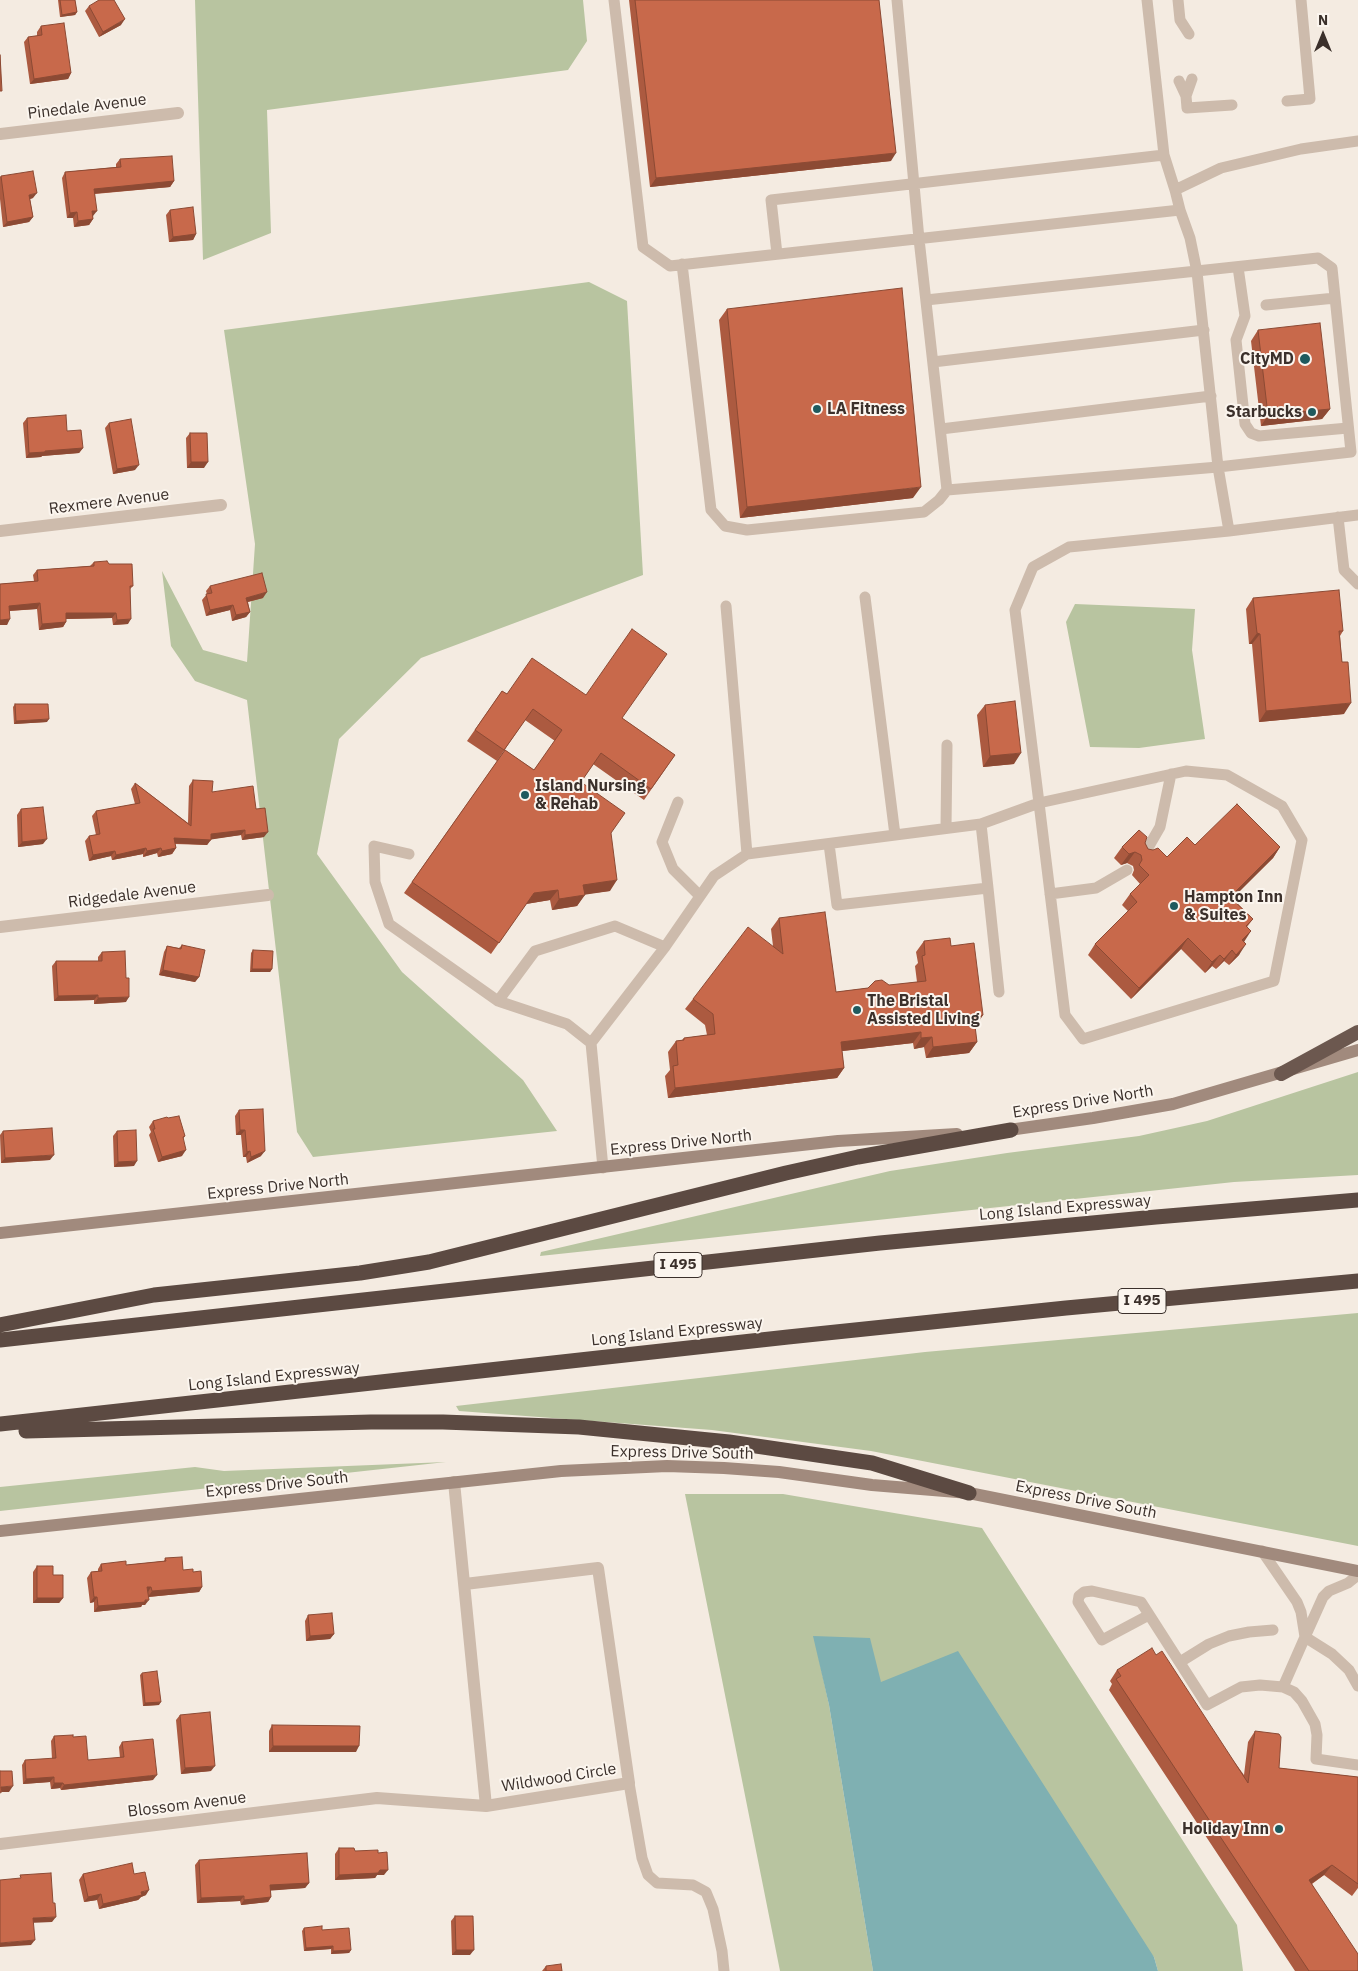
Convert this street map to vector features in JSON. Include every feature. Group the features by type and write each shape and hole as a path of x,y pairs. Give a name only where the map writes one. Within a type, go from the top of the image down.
{"highway":[{"path":"1281,1074 1358,1032"},
{"path":"0,1326 154,1295 360,1273 429,1262 795,1171 858,1157 1011,1130"},
{"name":"Long Island Expressway","path":"0,1340 880,1243 1156,1216 1358,1200"},
{"name":"Long Island Expressway","path":"0,1424 788,1337 1076,1307 1358,1281"},
{"path":"0,1431 371,1422 443,1422 579,1427 729,1442 872,1463 969,1493"}],"main road":[{"name":"Express Drive North","path":"0,1233 838,1141 1011,1130 1173,1104 1358,1050"},
{"name":"Express Drive South","path":"0,1531 561,1471 667,1466 780,1472 872,1485 969,1493 1358,1570"}],"street":[{"name":"Pinedale Avenue","path":"0,134 178,113"},
{"name":"Rexmere Avenue","path":"0,532 221,505"},
{"name":"Ridgedale Avenue","path":"0,927 268,895"},
{"name":"Wildwood Circle","path":"454,1482 486,1806 630,1783 598,1568 465,1584"},
{"name":"Blossom Avenue","path":"0,1844 377,1798 486,1806"}],"lane":[{"path":"614,0 643,247 670,266 1180,210"},
{"path":"682,264 711,510 725,526 747,530 924,512 939,500 947,490 919,238 897,0"},
{"path":"1146,0 1164,155 1190,238 1197,272 1218,467 1229,531"},
{"path":"1176,34 1180,20 1178,0"},
{"path":"1287,101 1310,99 1301,0"},
{"path":"1180,20 1189,34"},
{"path":"1186,96 1192,79"},
{"path":"1179,81 1186,96 1187,108 1232,105"},
{"path":"1175,190 1221,168 1301,149 1358,140"},
{"path":"777,254 770,200 1164,155"},
{"path":"926,300 1318,258 1332,268 1351,452 1218,467 947,490"},
{"path":"1238,267 1245,316 1236,340 1245,424 1251,433 1259,436 1348,428"},
{"path":"1266,305 1335,298"},
{"path":"933,362 1204,330"},
{"path":"940,429 1211,396"},
{"path":"603,1168 591,1043 665,947 714,876 747,854 981,824 1039,803 1186,771 1227,775 1282,806 1302,840 1274,981 1083,1039 1065,1015 1039,803 1015,610 1033,568 1069,546 1229,531 1358,515"},
{"path":"1338,517 1344,570 1358,584"},
{"path":"865,597 894,835"},
{"path":"726,606 747,854"},
{"path":"946,828 947,745"},
{"path":"1145,853 1160,827 1171,774"},
{"path":"678,802 662,842 673,869 700,896"},
{"path":"981,824 999,992"},
{"path":"829,844 838,905 988,888"},
{"path":"409,854 374,846 374,882 390,924 498,1001 567,1024 591,1043"},
{"path":"1050,894 1096,888 1127,870"},
{"path":"498,1001 535,951 614,926 665,947"},
{"path":"1262,1551 1297,1602 1301,1612 1304,1637"},
{"path":"1283,1687 1323,1598 1329,1591 1348,1583 1358,1575"},
{"path":"1150,1615 1102,1640 1078,1602 1079,1596 1084,1592 1092,1591 1141,1602 1150,1615 1207,1705 1241,1687 1260,1685 1283,1687 1294,1692 1302,1701 1315,1724 1317,1735 1316,1759 1358,1765"},
{"path":"1180,1662 1210,1644 1229,1636 1273,1630"},
{"path":"1304,1637 1332,1654 1349,1670 1358,1686"},
{"path":"630,1783 642,1858 648,1875 657,1883 693,1885 706,1892 713,1909 722,1950 724,1971"}],"green space":[{"path":"195,0 583,0 587,41 568,70 267,110 271,233 203,260"},
{"path":"589,282 627,301 643,575 421,658 339,739 317,854 402,972 523,1080 557,1131 313,1157 297,1132 247,700 195,681 171,646 162,571 203,650 247,662 255,544 224,330"},
{"path":"1075,604 1195,609 1192,650 1205,739 1139,748 1090,747 1066,622"},
{"path":"1358,1072 1358,1175 1234,1182 540,1256 541,1252 890,1171 1007,1153 1139,1136 1207,1121"},
{"path":"1358,1313 1358,1546 871,1451 712,1430 459,1411 456,1406 925,1352"},
{"path":"446,1462 0,1511 0,1487 195,1467 224,1471"},
{"path":"685,1494 783,1494 982,1528 1237,1925 1243,1971 1158,1971 1154,1957 881,1682 814,1636 829,1705 873,1971 780,1971"}],"water":[{"path":"813,1636 870,1638 881,1682 958,1651 1154,1957 1158,1971 873,1971 829,1705"}],"building":[{"path":"60,0 75,0 77,12 62,15"},
{"path":"99,0 114,0 125,19 103,32 89,6"},
{"path":"635,0 879,0 896,153 656,178"},
{"path":"64,23 71,73 34,79 28,37 42,35 41,26"},
{"path":"0,55 2,91 0,91"},
{"path":"172,156 174,181 94,189 97,211 92,211 93,219 78,221 77,212 70,213 65,172 121,167 120,159"},
{"path":"33,171 37,193 29,195 33,217 7,222 1,176"},
{"path":"193,207 196,234 173,237 170,210"},
{"name":"LA Fitness","path":"902,288 921,487 747,507 727,309"},
{"path":"1320,323 1330,409 1268,415 1258,330"},
{"path":"66,415 67,431 81,430 83,448 29,453 27,418"},
{"path":"131,419 139,465 117,469 109,423"},
{"path":"190,433 207,433 208,462 191,462"},
{"path":"107,561 109,564 132,564 133,586 130,586 131,619 117,620 116,613 66,613 66,622 42,624 40,603 9,606 10,619 0,620 0,584 38,581 37,570 94,566 94,562"},
{"path":"262,573 267,592 246,598 250,612 236,615 233,605 210,610 206,594 212,593 210,586"},
{"path":"1339,590 1343,631 1339,631 1342,662 1348,662 1351,703 1266,711 1260,634 1257,633 1253,598"},
{"name":"Island Nursing & Rehab","path":"632,629 667,654 622,718 675,755 651,789 601,753 581,782 625,813 611,833 617,880 583,885 585,895 559,899 558,890 534,893 499,943 412,882 505,750 534,770 562,730 533,709 504,750 475,730 502,691 507,694 532,658 586,695"},
{"path":"1015,701 1021,753 990,756 985,705"},
{"path":"15,704 48,704 49,719 16,721"},
{"path":"193,780 213,781 212,792 253,786 256,809 265,808 268,832 245,835 245,830 211,834 211,840 174,838 176,848 162,851 161,848 147,851 146,848 116,855 115,851 93,855 89,836 100,834 96,811 140,803 135,783 191,826"},
{"name":"Hampton Inn & Suites","path":"1237,804 1280,847 1230,897 1253,919 1246,926 1251,931 1242,940 1246,944 1236,955 1232,950 1224,959 1220,955 1212,962 1188,938 1139,988 1095,944 1137,902 1130,894 1149,875 1139,865 1142,860 1141,855 1135,852 1129,854 1122,847 1139,830 1147,837 1145,843 1148,849 1158,848 1167,857 1187,837 1195,845"},
{"path":"43,807 47,839 22,842 21,809"},
{"name":"The Bristal Assisted Living","path":"825,912 836,992 868,988 875,981 882,980 889,985 926,981 922,956 925,955 924,941 950,938 951,946 974,943 983,1015 977,1016 978,1026 975,1026 977,1042 933,1047 932,1037 921,1038 921,1032 841,1042 844,1068 675,1088 673,1066 678,1065 676,1041 684,1040 684,1038 715,1034 713,1014 693,999 748,927 783,954 779,918"},
{"path":"182,945 205,950 199,977 163,970 167,946 181,949"},
{"path":"253,950 273,951 272,969 252,969"},
{"path":"125,951 126,978 129,978 129,997 98,998 98,995 58,996 56,961 102,961 102,952"},
{"path":"263,1109 265,1151 251,1157 250,1151 247,1152 245,1130 240,1130 239,1110"},
{"path":"179,1116 185,1136 183,1137 186,1150 162,1157 153,1129 155,1129 153,1121"},
{"path":"52,1128 54,1155 5,1158 3,1131"},
{"path":"136,1130 137,1161 118,1162 117,1131"},
{"path":"182,1557 183,1570 193,1569 193,1572 201,1571 202,1587 152,1591 151,1587 147,1587 149,1600 145,1600 145,1602 98,1606 97,1597 94,1597 91,1572 102,1571 101,1564 126,1561 126,1565 166,1561 165,1558"},
{"path":"37,1566 53,1566 53,1575 63,1575 63,1598 37,1598"},
{"path":"332,1613 334,1634 310,1636 308,1615"},
{"name":"Holiday Inn","path":"1152,1648 1156,1655 1162,1651 1248,1783 1255,1731 1279,1734 1281,1737 1279,1768 1358,1777 1358,1884 1332,1865 1309,1880 1358,1954 1358,1971 1309,1971 1116,1679 1121,1676 1117,1670"},
{"path":"157,1671 161,1702 145,1703 142,1673"},
{"path":"210,1712 215,1766 185,1768 180,1715"},
{"path":"272,1725 360,1726 359,1746 273,1746"},
{"path":"73,1735 73,1737 86,1736 88,1760 124,1757 122,1742 153,1739 157,1775 64,1785 63,1783 54,1783 54,1777 26,1779 25,1760 56,1758 54,1736"},
{"path":"0,1771 12,1771 13,1786 1,1787 2,1792 0,1792"},
{"path":"339,1848 354,1848 355,1851 378,1850 378,1853 387,1852 388,1870 380,1870 378,1873 339,1875"},
{"path":"307,1853 309,1883 270,1885 271,1897 244,1900 244,1896 201,1898 199,1860"},
{"path":"132,1863 134,1874 145,1872 149,1890 141,1892 142,1895 103,1904 101,1894 88,1897 83,1874"},
{"path":"51,1873 56,1917 33,1918 35,1940 0,1943 0,1880 21,1878 20,1875"},
{"path":"455,1916 473,1916 474,1950 456,1950"},
{"path":"322,1926 322,1930 349,1928 351,1950 333,1951 333,1946 306,1948 304,1928"},
{"path":"561,1964 562,1971 546,1971 546,1966"}],"place":[{"name":"CityMD","path":"1305,359"},
{"name":"LA Fitness","path":"817,409"},
{"name":"Starbucks","path":"1312,412"},
{"name":"Island Nursing & Rehab","path":"525,795"},
{"name":"Hampton Inn & Suites","path":"1174,906"},
{"name":"The Bristal Assisted Living","path":"857,1010"},
{"name":"Holiday Inn","path":"1279,1829"}]}
